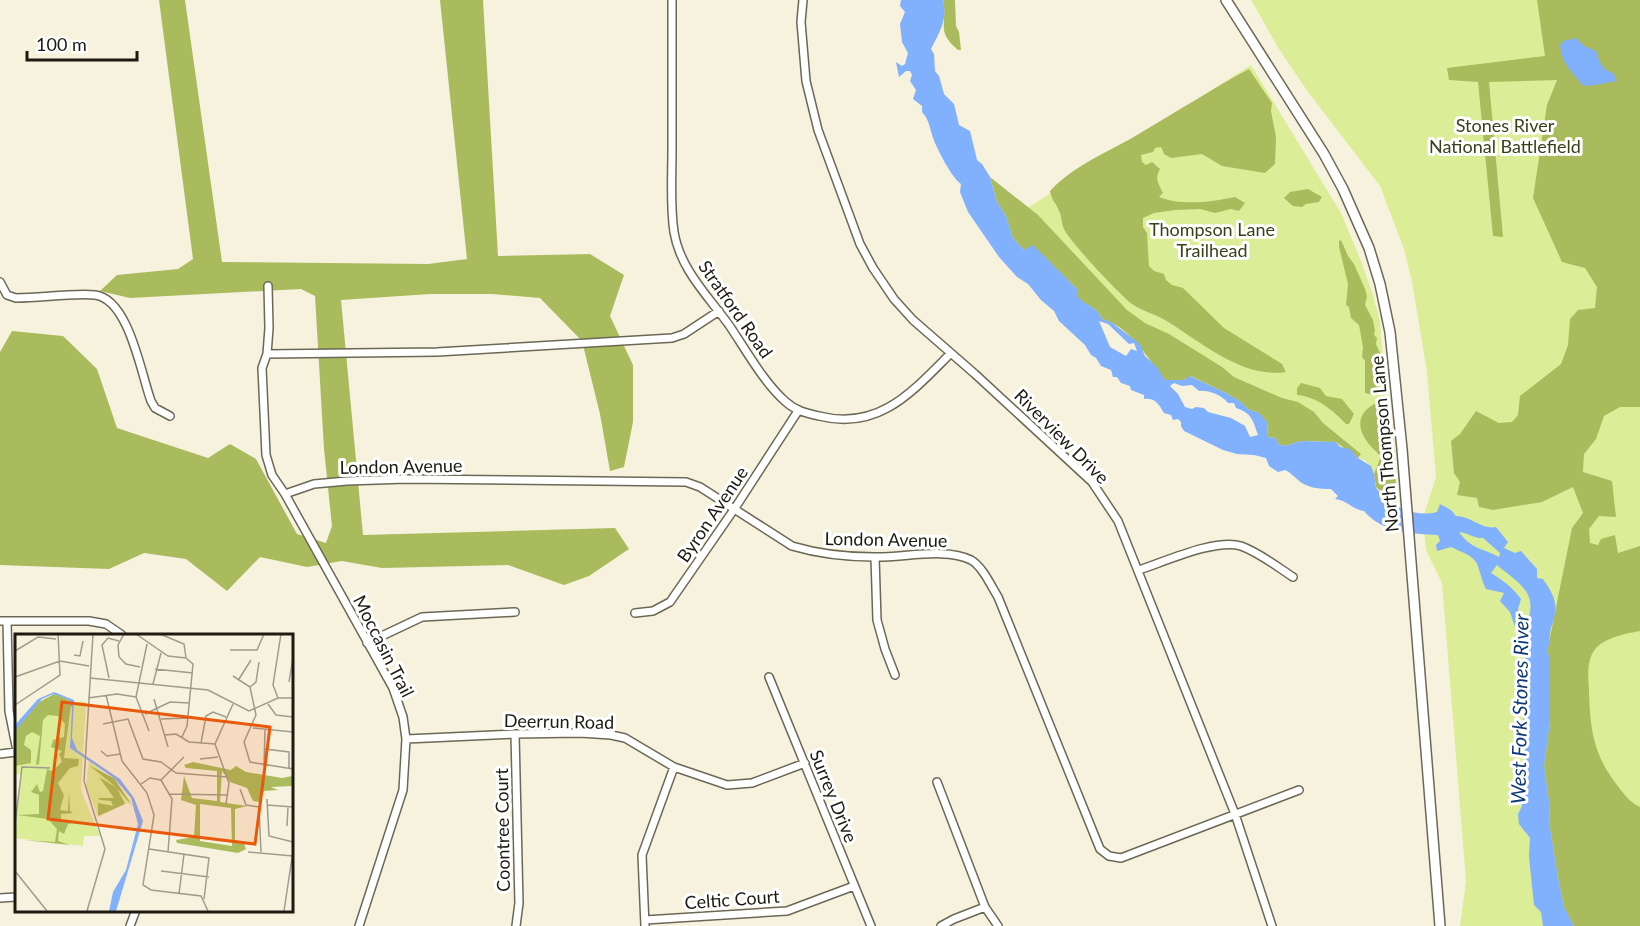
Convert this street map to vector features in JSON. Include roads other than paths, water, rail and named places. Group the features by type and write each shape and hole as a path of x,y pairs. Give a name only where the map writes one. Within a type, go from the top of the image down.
{"main road":[{"name":"North Thompson Lane","path":"1226,0 1324,154 1343,189 1369,248 1390,332 1402,449 1440,926"}],"street":[{"name":"Stratford Road","path":"672,0 674,231 680,254 690,273 774,391 798,411 832,419 861,417 880,413 899,402 950,354"},
{"name":"Riverview Drive","path":"803,0 801,22 806,81 818,130 860,244 873,268 913,320 1092,482 1118,521 1235,814 1272,926"},
{"path":"0,282 8,295 16,298 93,295 106,299 118,311 127,328 151,401 156,408 170,416"},
{"name":"Moccasin Trail","path":"268,286 269,328 267,354 262,368 266,455 272,475 285,494 393,688 403,717 406,739 403,790 359,926"},
{"path":"267,354 437,352 672,338 684,334 719,311"},
{"name":"Byron Avenue","path":"635,613 653,611 670,602 798,411"},
{"name":"London Avenue","path":"285,494 314,483 347,481 429,479 686,482 700,487 735,508 792,546 833,555 875,557 938,554 959,556 973,561 999,597 1100,849 1109,856 1121,858 1299,790"},
{"path":"1139,570 1216,544 1239,546 1260,555 1293,577"},
{"path":"875,557 877,620 895,675"},
{"path":"367,643 422,617 515,612"},
{"path":"15,741 9,711 3,621 89,621 106,624 121,634"},
{"name":"Surrey Drive","path":"769,677 871,926"},
{"name":"Deerrun Road","path":"406,739 580,733 625,738 675,767 727,785 752,783 805,763"},
{"name":"Coontree Court","path":"515,734 519,903 516,926"},
{"path":"0,754 15,752"},
{"path":"645,923 642,855 675,767"},
{"path":"937,782 986,907 998,926"},
{"name":"Celtic Court","path":"645,923 787,911 854,886"},
{"path":"0,898 15,897"},
{"path":"941,926 986,907"},
{"path":"130,926 135,911"}],"water":[{"path":"901,0 943,0 944,20 931,49 934,54 935,71 939,76 944,94 954,104 959,125 970,131 977,160 990,177 997,202 1006,216 1013,238 1024,250 1033,245 1078,290 1078,297 1081,300 1097,311 1102,319 1111,322 1140,344 1145,356 1157,367 1165,380 1184,380 1190,376 1226,393 1248,409 1259,413 1267,422 1268,437 1276,438 1278,444 1285,446 1301,441 1336,442 1340,447 1350,449 1358,458 1371,466 1376,488 1396,505 1412,512 1428,513 1437,512 1440,504 1456,516 1467,518 1486,527 1496,527 1508,542 1504,548 1515,553 1521,551 1537,569 1537,578 1543,579 1555,602 1555,614 1547,652 1550,657 1550,722 1544,766 1550,828 1559,883 1564,907 1574,926 1543,926 1541,912 1534,905 1529,857 1530,838 1519,824 1518,814 1522,806 1521,787 1525,782 1526,758 1522,724 1529,695 1526,683 1521,680 1519,674 1520,666 1525,658 1517,625 1515,627 1510,612 1500,601 1504,593 1486,589 1476,562 1468,555 1451,547 1437,551 1436,545 1440,541 1438,535 1408,533 1388,528 1364,511 1335,499 1338,496 1331,489 1308,486 1285,470 1278,472 1269,466 1266,458 1223,450 1184,431 1178,419 1173,420 1171,415 1164,413 1156,402 1144,399 1144,395 1131,390 1130,386 1121,383 1117,377 1113,377 1111,370 1101,366 1085,345 1059,321 1054,311 999,257 968,212 960,192 961,184 949,170 938,149 928,121 922,112 922,106 913,99 916,90 910,81 912,75 910,71 906,71 899,77 896,62 902,66 905,64 908,53 902,42 900,24 905,12 900,6","holes":["1099,321 1108,324 1129,344 1134,343 1137,351 1131,349 1126,356 1110,347","1174,383 1182,386 1192,385 1199,391 1215,394 1228,403 1234,403 1236,408 1251,418 1258,435 1250,437 1245,426 1231,418 1208,412 1204,408 1185,407 1178,394 1170,386","1459,532 1483,538 1500,553 1499,557 1473,545","1497,565 1525,590 1530,605 1526,626 1518,609 1521,599 1508,584 1491,573"]},
{"path":"1576,38 1584,46 1596,51 1602,65 1613,73 1617,81 1590,86 1582,85 1565,63 1560,46 1563,41"}],"park label":[{"name":"Stones River National Battlefield","path":"1505,135"},
{"name":"Thompson Lane Trailhead","path":"1212,239"}],"water label":[{"name":"West Fork Stones River","path":"1519,709"}]}
